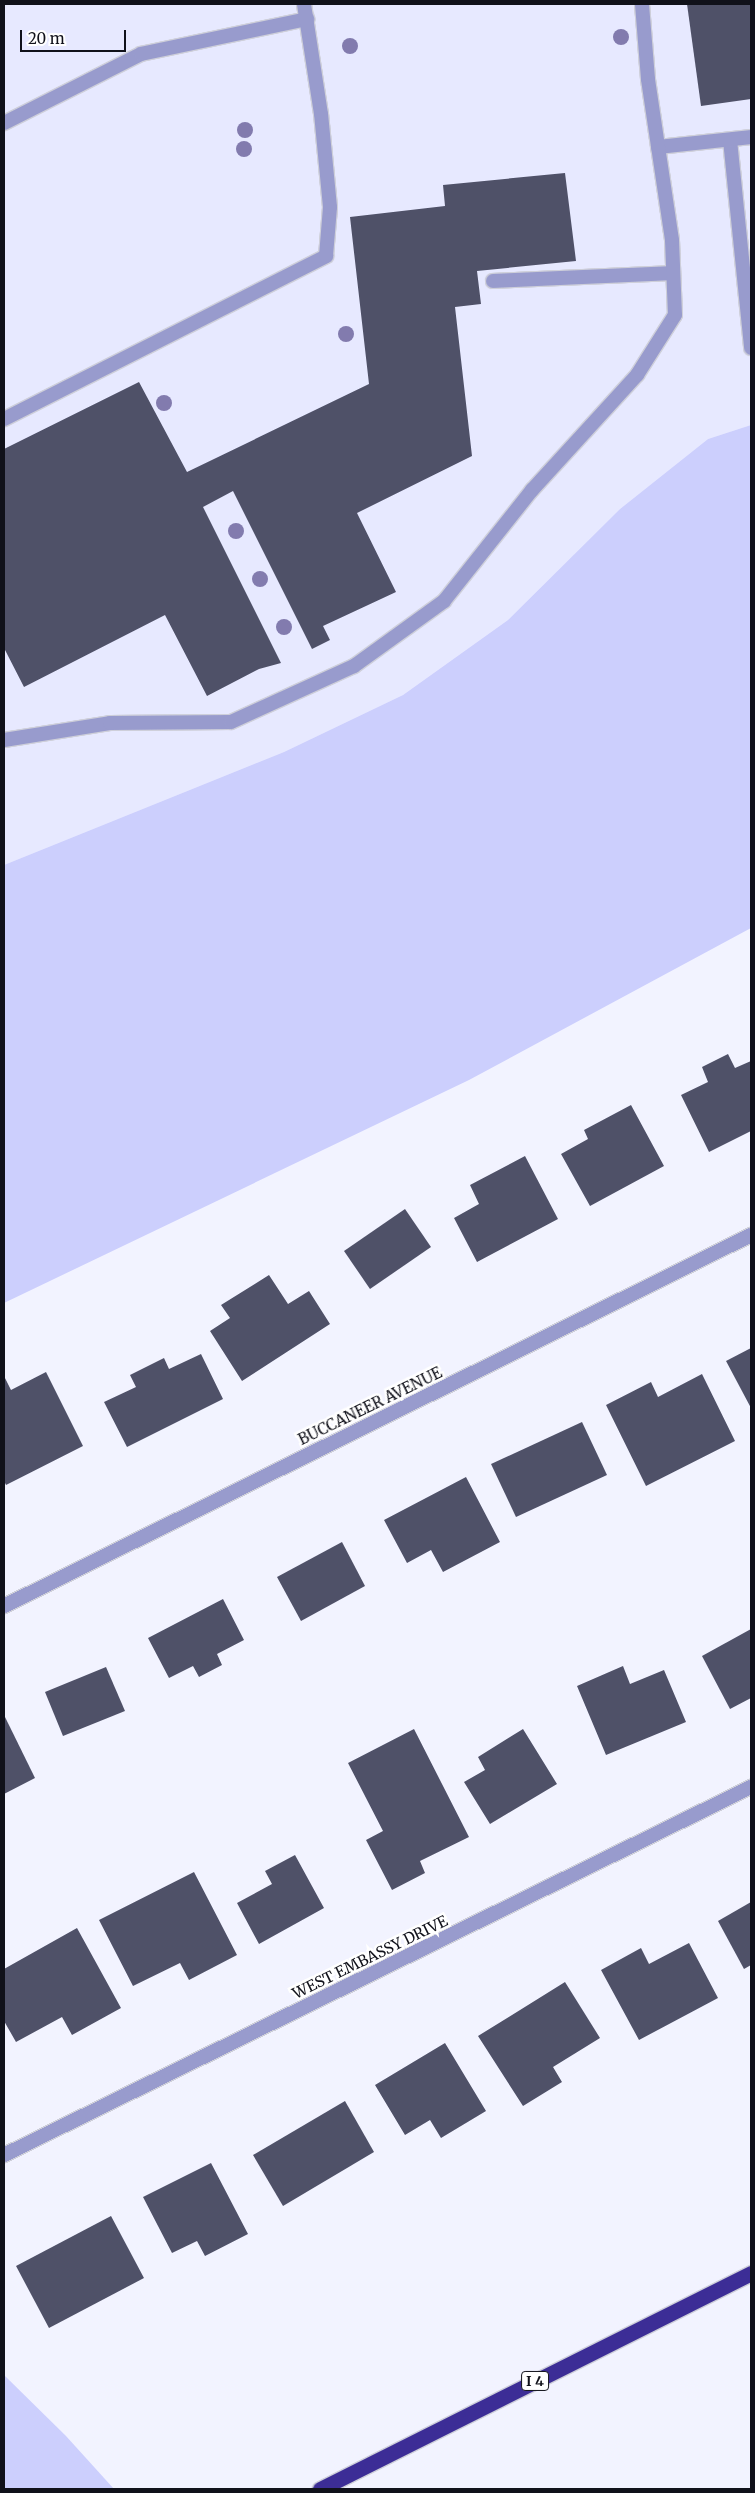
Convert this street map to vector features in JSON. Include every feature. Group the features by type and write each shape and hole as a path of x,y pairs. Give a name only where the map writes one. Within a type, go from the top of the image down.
{"highway":[{"name":"I 4","path":"320,2489 751,2273"}],"street":[{"path":"4,419 84,381 254,291 326,256 330,207 321,114 304,4"},
{"path":"4,740 110,723 231,722 354,666 444,601 532,490 637,375 675,315 672,240 648,79 642,4"},
{"path":"4,123 141,54 307,19"},
{"path":"658,148 751,137"},
{"path":"730,140 751,348"},
{"path":"493,281 673,273"},
{"name":"BUCCANEER AVENUE","path":"4,1606 751,1235"},
{"name":"WEST EMBASSY DRIVE","path":"4,2155 751,1787"}],"shaded area":[{"path":"4,4 751,4 751,425 708,439 620,509 508,620 403,695 284,752 4,865"},
{"path":"751,425 751,928 469,1080 4,1303 4,865 284,752 403,695 508,620 620,509 708,439"},
{"path":"4,2375 66,2436 114,2489 4,2489"}],"building":[{"path":"687,4 751,4 751,99 701,106"},
{"path":"565,173 576,261 477,271 481,304 455,307 472,456 357,513 396,592 323,626 330,640 312,649 233,491 203,507 281,663 259,669 207,696 165,615 24,687 4,648 4,449 139,382 187,472 369,384 350,217 445,206 443,185"},
{"path":"728,1054 735,1068 751,1061 751,1131 709,1152 681,1095 708,1082 702,1067"},
{"path":"631,1105 664,1166 590,1206 561,1154 588,1139 584,1130"},
{"path":"525,1156 558,1219 477,1262 454,1218 479,1204 470,1185"},
{"path":"405,1209 431,1247 370,1289 344,1251"},
{"path":"269,1275 288,1304 309,1291 330,1324 242,1381 210,1331 230,1318 221,1305"},
{"path":"751,1348 751,1408 726,1361"},
{"path":"201,1354 223,1399 127,1447 104,1402 136,1387 130,1375 164,1358 169,1369"},
{"path":"46,1372 83,1446 6,1485 4,1481 4,1376 11,1390"},
{"path":"702,1374 735,1441 646,1486 606,1405 651,1382 658,1397"},
{"path":"582,1422 607,1475 516,1517 491,1464"},
{"path":"466,1477 500,1542 443,1572 431,1550 407,1563 384,1520"},
{"path":"342,1542 365,1586 301,1621 277,1577"},
{"path":"223,1599 244,1640 217,1654 222,1665 199,1677 193,1666 169,1678 148,1638"},
{"path":"751,1629 751,1698 730,1709 702,1656"},
{"path":"623,1666 630,1684 664,1670 686,1722 606,1755 577,1686"},
{"path":"106,1667 125,1711 63,1736 45,1692"},
{"path":"4,1717 35,1778 4,1794"},
{"path":"414,1729 469,1837 420,1861 425,1873 392,1890 366,1840 383,1831 348,1763"},
{"path":"523,1729 557,1784 490,1824 464,1782 485,1770 478,1757"},
{"path":"295,1855 324,1908 259,1944 237,1903 272,1884 265,1871"},
{"path":"194,1872 237,1955 189,1980 180,1963 133,1986 99,1920"},
{"path":"751,1902 751,1965 744,1969 718,1921"},
{"path":"77,1928 121,2008 72,2035 62,2017 16,2042 4,2021 4,1969"},
{"path":"689,1943 718,1998 639,2040 601,1970 641,1948 649,1964"},
{"path":"565,1982 600,2038 553,2067 562,2082 523,2106 478,2036"},
{"path":"445,2043 486,2111 441,2138 430,2120 405,2135 375,2085"},
{"path":"345,2101 374,2152 283,2206 253,2155"},
{"path":"211,2163 248,2234 205,2256 197,2241 172,2253 143,2197"},
{"path":"111,2216 144,2278 49,2328 16,2266"}]}
